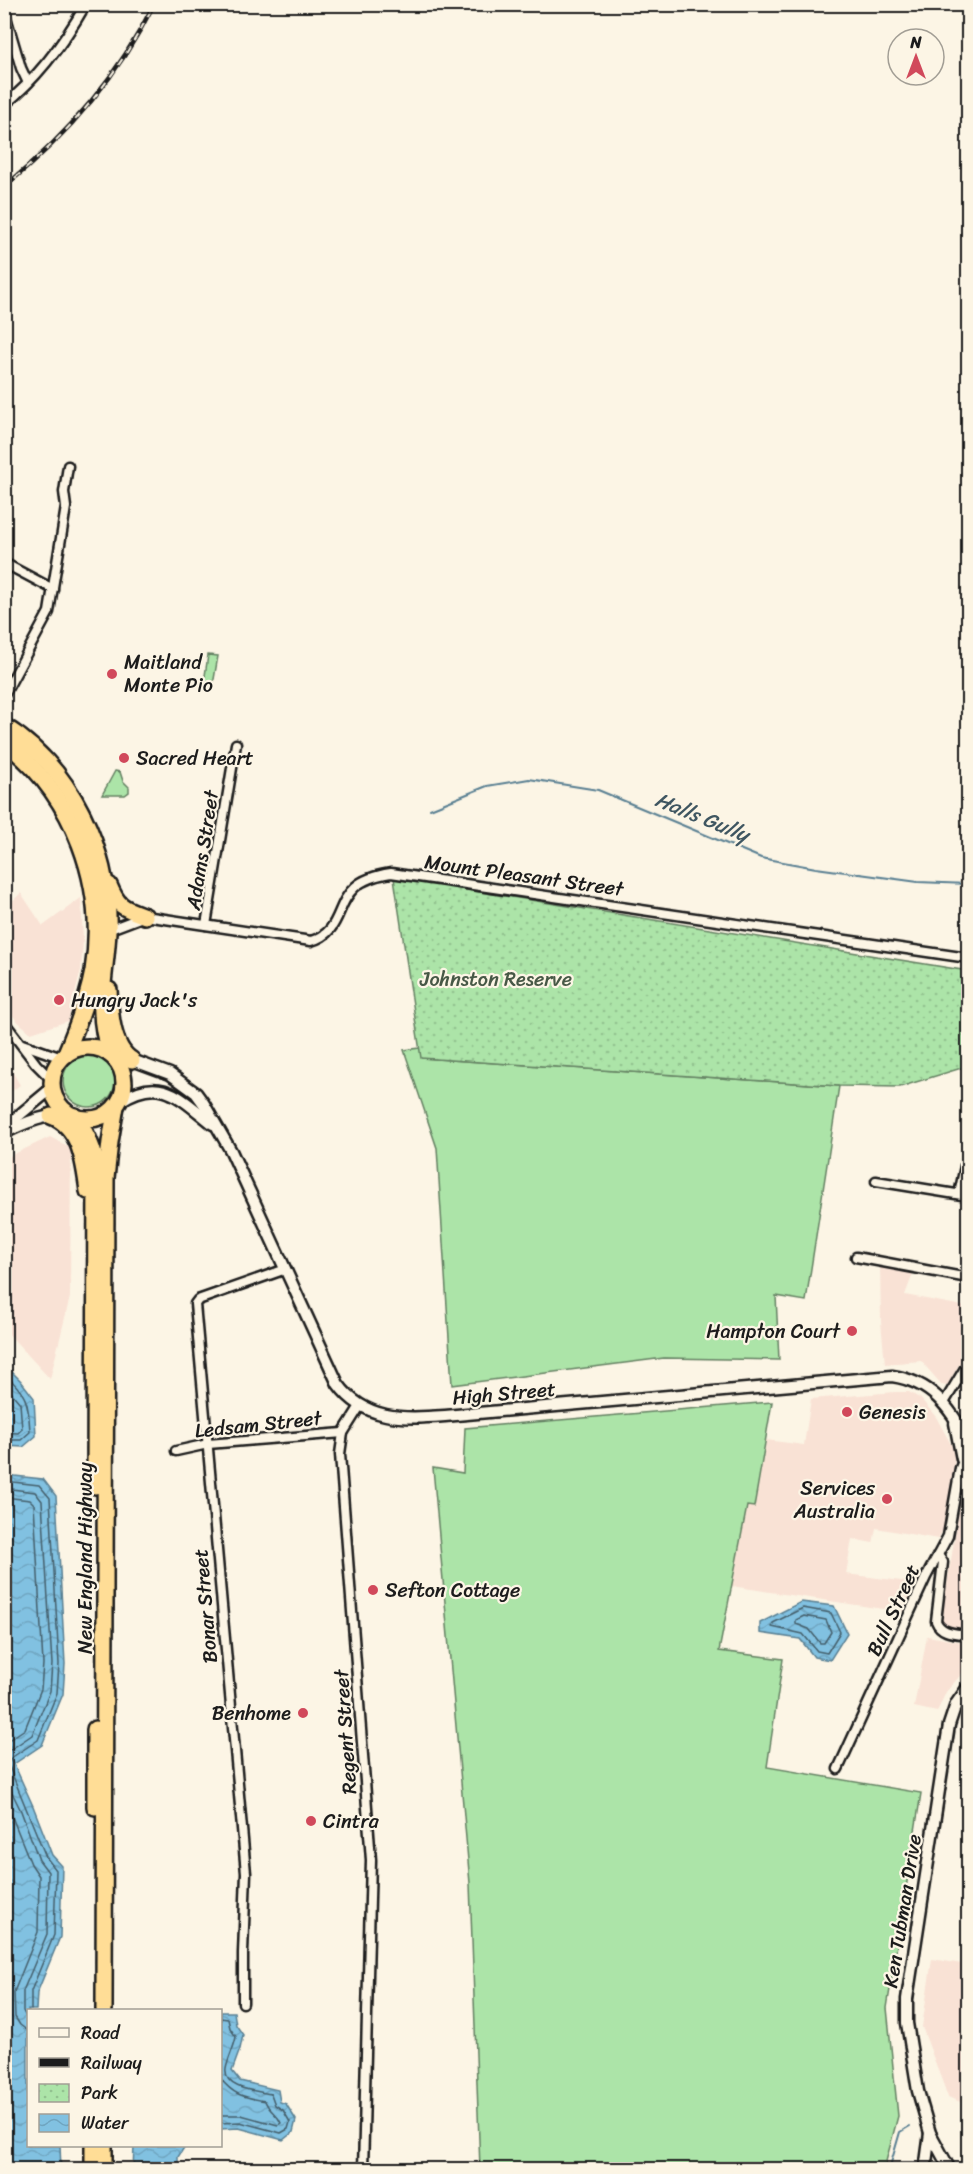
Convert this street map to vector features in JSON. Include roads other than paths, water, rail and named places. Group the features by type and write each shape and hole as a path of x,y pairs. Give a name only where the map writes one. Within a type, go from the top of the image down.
{"highway":[{"path":"4,726 39,755 64,783 86,821 115,901 124,909 145,916"},
{"path":"4,742 44,779 60,803 81,847 91,883 96,917 93,973 80,1019 64,1056 55,1069 52,1084 59,1104 73,1115 93,1119 101,1117 118,1104 124,1082 123,1071 112,1055 102,1031 100,1011 108,930 100,862"},
{"path":"106,951 109,998 117,1040 124,1055 132,1060"},
{"path":"64,1056 73,1049 87,1047 95,1047 112,1055"},
{"name":"New England Highway","path":"104,2009 106,1179 110,1142 118,1104"},
{"name":"New England Highway","path":"73,1115 86,1131 93,1146 96,1162 93,2009"},
{"path":"51,1116 71,1129 81,1152 96,1247"},
{"path":"94,2147 99,2168"},
{"path":"99,2168 104,2147"}],"main road":[{"name":"High Street","path":"112,1055 170,1074 200,1098 231,1151 338,1384 350,1398 368,1410 385,1415 411,1418 445,1416 892,1376 922,1385 944,1403 969,1439"},
{"path":"4,1128 52,1084"},
{"name":"High Street","path":"118,1104 139,1090 158,1089 181,1099 216,1126"},
{"path":"4,1133 28,1122 51,1116 73,1115"},
{"name":"High Street","path":"954,1417 965,1457"},
{"name":"Ken Tubman Drive","path":"950,2168 930,2133 911,2058 907,1999 950,1725 966,1691"},
{"name":"Ken Tubman Drive","path":"926,2169 930,2133"},
{"path":"926,2169 935,2164 950,2168"}],"street":[{"path":"4,105 28,83 60,44 86,4"},
{"path":"4,10 21,68 28,83"},
{"path":"4,695 49,612 66,507 64,492 68,466"},
{"path":"4,563 53,589"},
{"name":"Adams Street","path":"206,925 236,744"},
{"name":"Mount Pleasant Street","path":"108,930 145,916 311,941 326,935 333,928 354,888 378,875 391,873 969,958"},
{"path":"4,1022 52,1084"},
{"path":"22,1044 64,1056"},
{"path":"959,1194 969,1152"},
{"path":"876,1181 969,1196"},
{"path":"856,1257 969,1278"},
{"name":"Bonar Street","path":"243,2003 246,1873 195,1305 198,1300 286,1269"},
{"path":"944,1403 969,1363"},
{"name":"Regent Street","path":"360,1406 343,1433 340,1454 372,1869 363,2169"},
{"name":"Ledsam Street","path":"176,1451 208,1444 343,1433"},
{"name":"Bull Street","path":"838,1769 926,1577 948,1536 960,1468 965,1457"},
{"path":"938,1555 943,1562 936,1621 939,1628 944,1631 969,1635"}],"water":[{"path":"5,1365 34,1398 36,1436 23,1447 5,1446"},
{"path":"5,1475 43,1479 56,1496 65,1664 63,1694 42,1745 14,1764 52,1855 62,1866 60,1937 37,1993 36,2009 27,2009 27,2147 60,2147 61,2169 5,2169"},
{"path":"801,1602 834,1606 847,1633 830,1660 814,1657 800,1639 760,1633 760,1623"},
{"path":"222,2012 234,2012 236,2025 243,2035 232,2071 240,2081 278,2090 280,2102 286,2104 296,2120 293,2132 283,2140 239,2128 222,2129"},
{"path":"134,2147 184,2147 178,2157 178,2169 133,2170"}],"waterway":[{"name":"Halls Gully","path":"430,809 487,786 529,779 598,790 761,858 918,882 968,884"},
{"path":"889,2170 900,2132 910,2126"}],"railway":[{"path":"4,187 49,147 89,104 124,56 154,4"}],"place":[{"name":"Maitland Monte Pio","path":"112,674"},
{"name":"Sacred Heart","path":"124,758"},
{"name":"Hungry Jack's","path":"59,1000"},
{"name":"Hampton Court","path":"852,1331"},
{"name":"Genesis","path":"847,1412"},
{"name":"Services Australia","path":"887,1499"},
{"name":"Sefton Cottage","path":"373,1590"},
{"name":"Benhome","path":"303,1713"},
{"name":"Cintra","path":"311,1821"}],"park label":[{"name":"Johnston Reserve","path":"496,979"}]}
